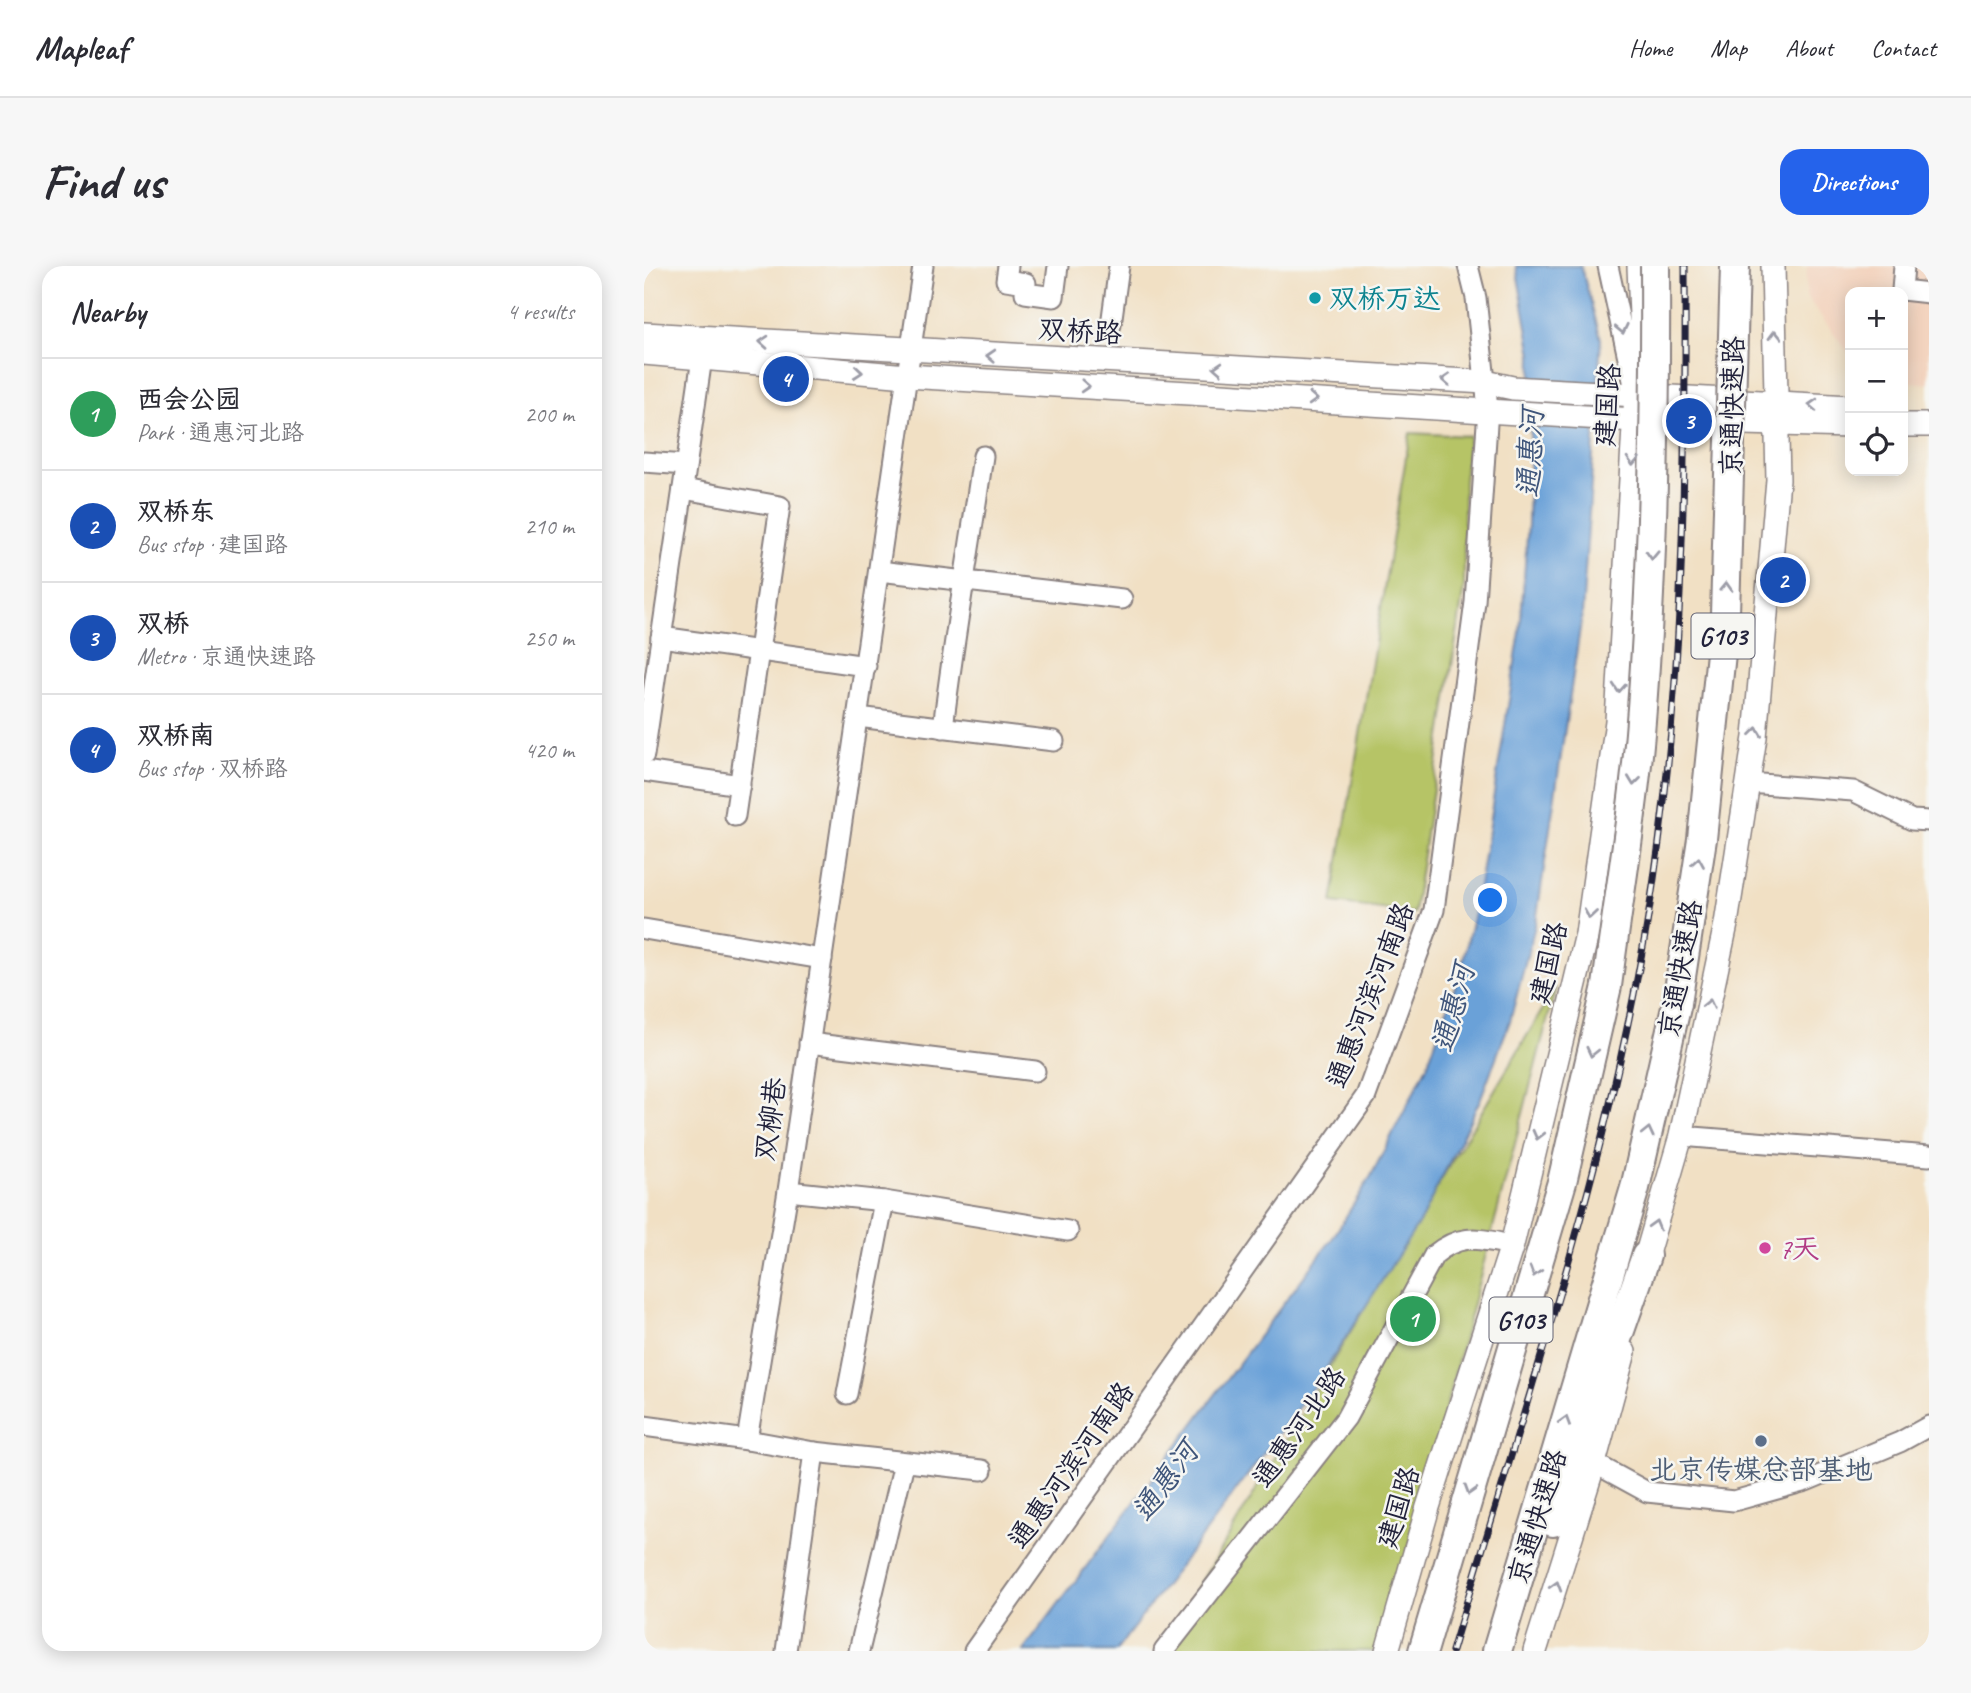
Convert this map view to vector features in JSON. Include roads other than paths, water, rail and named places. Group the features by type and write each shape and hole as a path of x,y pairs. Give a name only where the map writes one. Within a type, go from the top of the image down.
{"highway":[{"name":"G103","path":"1423,1651 1562,1182 1607,986 1640,736 1650,598 1656,454 1655,266"},
{"name":"京通快速路","path":"1499,1651 1635,1188 1677,1003 1702,839 1725,614 1735,266"},
{"path":"1499,1651 1559,1508 1646,1255"}],"main road":[{"name":"建国路","path":"1387,1651 1428,1507 1512,1245 1587,934 1617,720 1636,393 1642,341 1639,266"},
{"path":"1535,1651 1618,1378 1646,1255 1681,1136 1726,924 1748,783 1771,583 1778,480 1773,266"},
{"name":"双桥路","path":"644,334 1485,382 1513,387 1636,393 1776,414"},
{"name":"双桥路","path":"644,353 907,376 1488,409 1635,420 1776,414"},
{"path":"1776,414 1845,407"},
{"path":"1908,411 1929,411"},
{"path":"1776,414 1845,425"},
{"path":"1908,425 1929,425"}],"street":[{"name":"双柳巷","path":"747,1440 788,1191 923,266"},
{"path":"1008,266 1006,280 1026,282 1025,293 1054,297 1058,266"},
{"path":"1111,325 1119,266"},
{"name":"通惠河滨河南路","path":"974,1651 1366,1096 1434,909 1475,602 1488,409 1476,298 1468,266"},
{"path":"1608,266 1636,393"},
{"path":"1904,266 1902,290 1929,293"},
{"path":"644,755 702,358"},
{"path":"943,727 958,602 966,581 983,456"},
{"path":"644,462 686,465"},
{"path":"683,489 780,506 735,816"},
{"path":"879,571 1122,599"},
{"path":"661,637 866,666"},
{"path":"858,717 1054,741"},
{"path":"644,771 740,785"},
{"path":"1748,783 1853,791 1912,820 1929,821"},
{"path":"644,929 822,959"},
{"path":"809,1043 1035,1071"},
{"path":"1681,1136 1929,1156"},
{"path":"788,1191 884,1201 1068,1231"},
{"path":"847,1394 884,1201"},
{"name":"通惠河北路","path":"1164,1651 1346,1418 1434,1255 1450,1242 1468,1238 1512,1245"},
{"path":"644,1426 814,1452 982,1470"},
{"path":"1594,1463 1647,1492 1734,1501 1806,1482 1900,1442 1929,1426"},
{"path":"786,1651 814,1452"},
{"path":"859,1651 904,1463"}],"water":[{"name":"通惠河","path":"1516,266 1581,266 1601,339 1582,615 1536,922 1510,1021 1480,1100 1422,1218 1318,1381 1116,1651 1023,1651 1332,1239 1371,1176 1427,1066 1461,969 1476,905 1520,632 1528,524 1532,355"}],"railway":[{"path":"1452,1651 1586,1200 1609,1108 1647,924 1668,761 1680,596 1685,431 1685,266"}],"place":[{"name":"双桥万达","path":"1315,298"},
{"name":"双桥南","path":"786,379"},
{"name":"双桥","path":"1689,421"},
{"name":"双桥东","path":"1783,580"},
{"name":"7天","path":"1765,1248"},
{"name":"西会公园","path":"1413,1319"},
{"name":"北京传媒总部基地","path":"1761,1441"}]}
